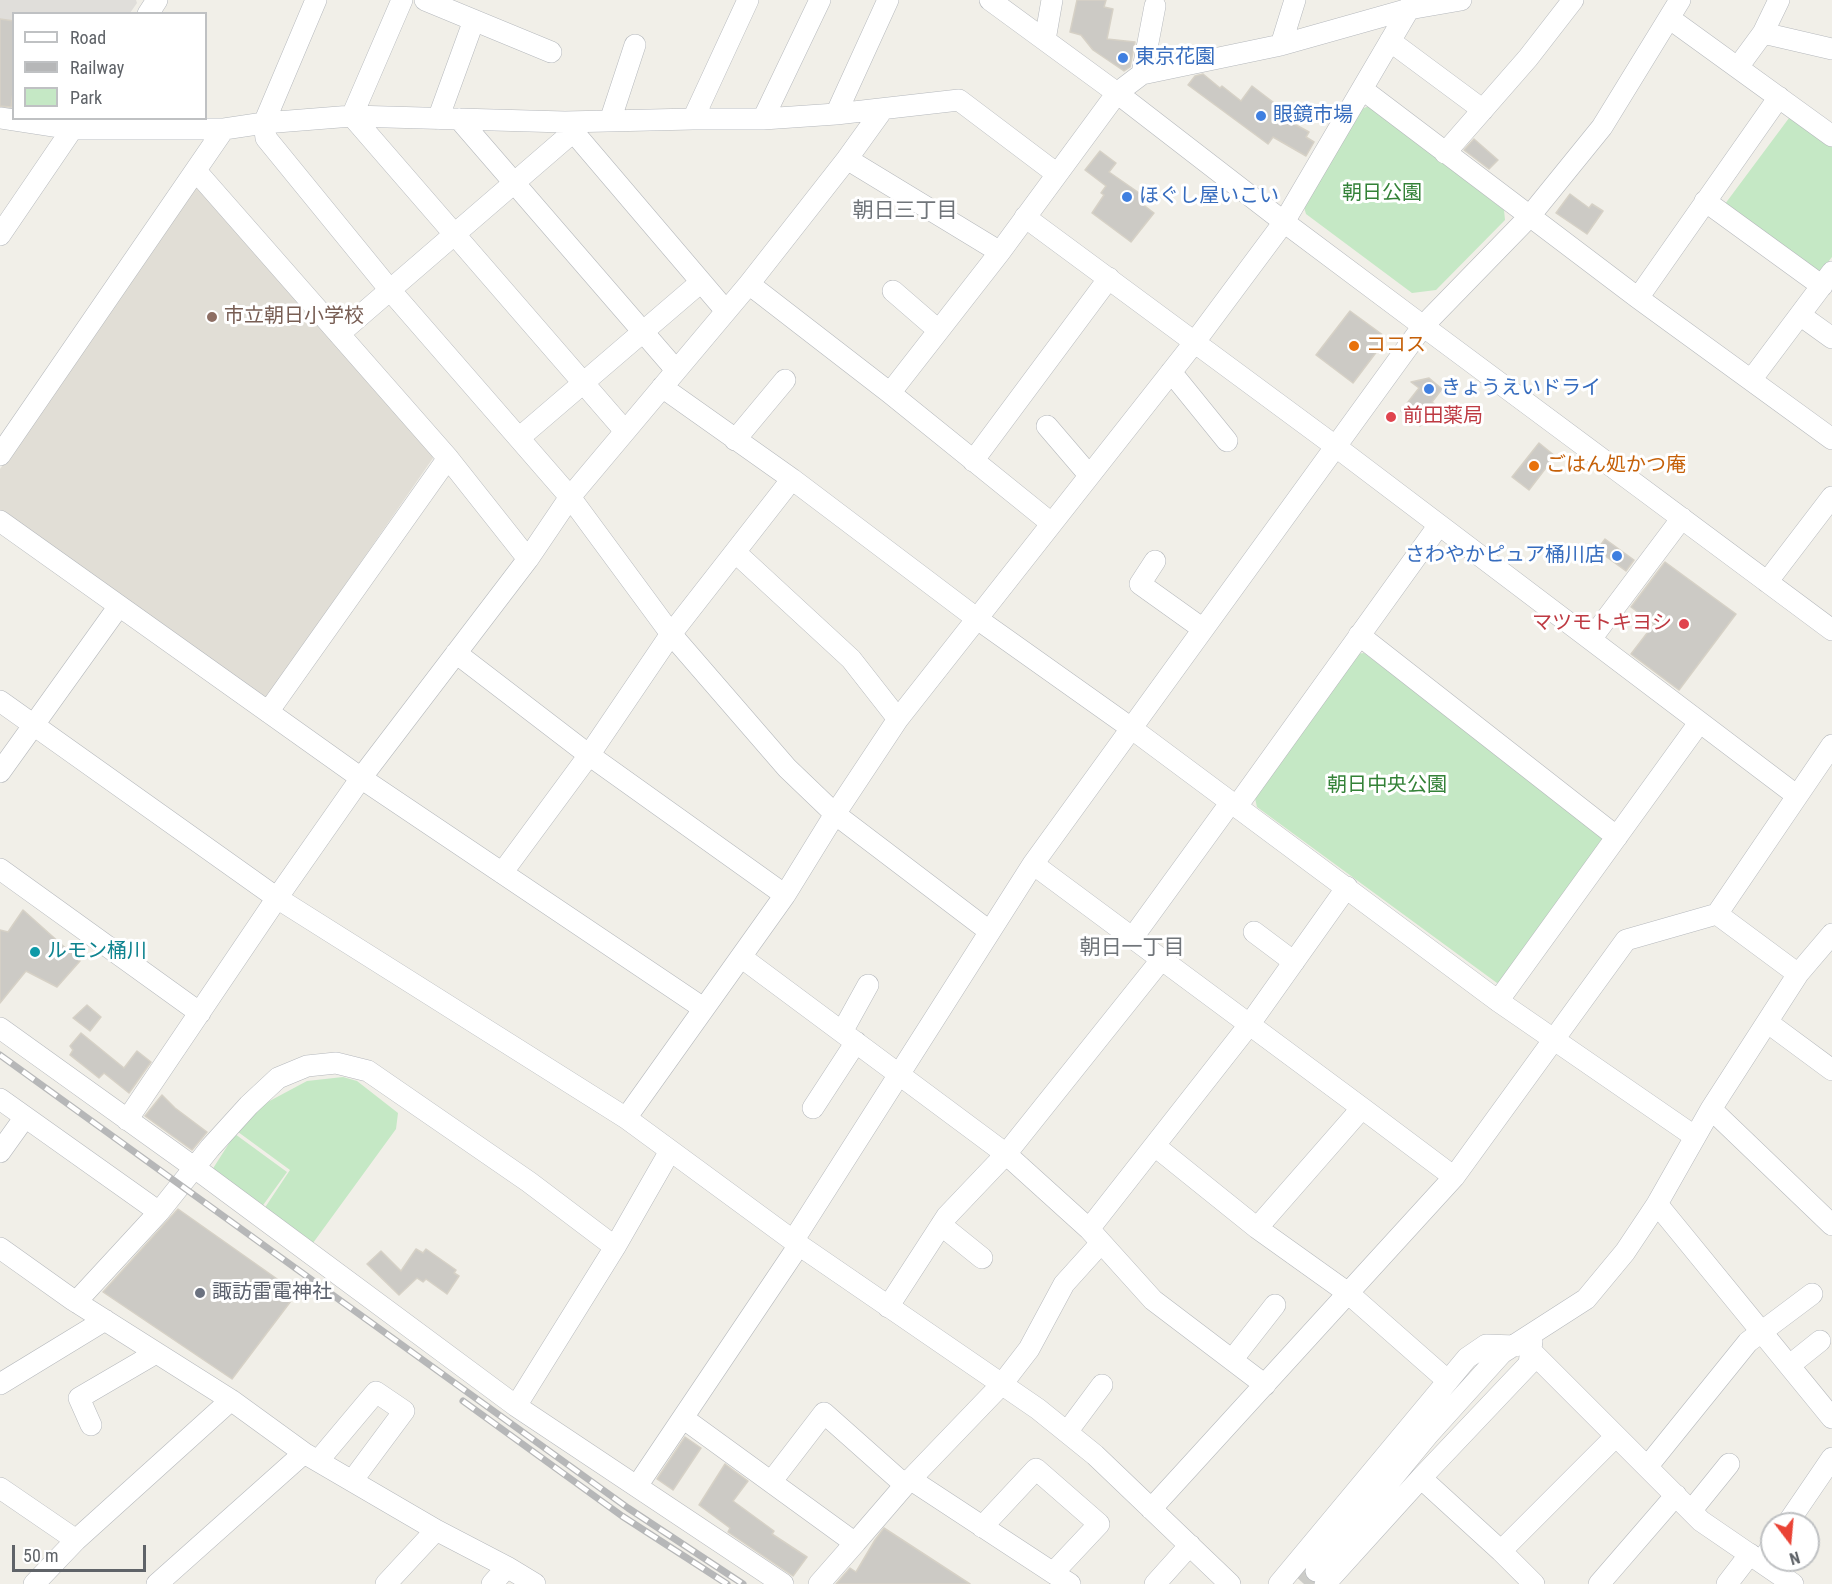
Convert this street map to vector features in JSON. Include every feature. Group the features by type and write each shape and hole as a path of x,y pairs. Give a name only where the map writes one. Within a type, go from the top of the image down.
{"street":[{"path":"316,0 264,123 266,138 390,290 570,497 671,634 787,768 835,814 989,931"},
{"path":"352,116 402,0"},
{"path":"425,0 551,52"},
{"path":"693,118 748,0"},
{"path":"763,119 820,0"},
{"path":"836,114 888,0"},
{"path":"990,0 1832,630"},
{"path":"1045,40 1052,0"},
{"path":"1281,45 1295,0"},
{"path":"890,393 1000,252 1117,93 1142,74 1281,45 1411,5 1461,0"},
{"path":"1445,153 1528,58 1573,0"},
{"path":"1738,67 1762,33 1779,0"},
{"path":"626,1118 785,895 898,719 1194,343 1284,222 1411,5"},
{"path":"637,1486 796,1243 899,1074 1033,864 1423,326 1529,217 1602,127 1675,5 1738,67 1832,136"},
{"path":"1142,74 1155,6"},
{"path":"438,119 474,20"},
{"path":"1762,33 1832,49"},
{"path":"1390,41 1483,110"},
{"path":"610,121 635,45"},
{"path":"1362,89 1529,217 1832,439"},
{"path":"1638,298 1779,97"},
{"path":"25,120 224,129 264,123 352,116 459,119 569,127 610,121 693,118 763,119 836,114 959,100 1057,174"},
{"path":"127,1120 361,778 528,558 570,497 748,284 847,159 883,109"},
{"path":"352,116 625,431"},
{"path":"459,119 676,370"},
{"path":"0,235 76,124"},
{"path":"339,334 514,183 569,127"},
{"path":"569,127 726,311"},
{"path":"0,455 224,129"},
{"path":"847,159 1000,252"},
{"path":"196,171 448,458 528,558"},
{"path":"1705,201 1827,279 1751,380"},
{"path":"1025,217 1335,446 1796,795"},
{"path":"973,461 1109,278"},
{"path":"519,438 701,282"},
{"path":"748,284 890,393 1051,524"},
{"path":"893,291 938,330"},
{"path":"1800,315 1832,338"},
{"path":"1171,372 1227,441"},
{"path":"735,440 785,380"},
{"path":"662,387 792,479 976,618 1131,728 1498,1001 1694,1136"},
{"path":"1047,426 1089,475"},
{"path":"268,712 448,458"},
{"path":"502,873 590,755 671,634 792,479"},
{"path":"1767,582 1832,497"},
{"path":"1591,639 1682,518"},
{"path":"0,521 361,778 703,1008"},
{"path":"1133,937 1439,525"},
{"path":"735,552 851,659 898,719"},
{"path":"1155,561 1140,584 1203,629"},
{"path":"0,772 119,606"},
{"path":"1359,635 1617,837"},
{"path":"456,653 590,755 785,895"},
{"path":"0,701 277,898 626,1118 796,1243 1038,1409 1095,1455 1230,1584"},
{"path":"1498,1001 1699,723"},
{"path":"1151,1509 1454,1177 1626,940 1717,914 1832,745"},
{"path":"1033,864 1454,1177"},
{"path":"0,869 200,1013"},
{"path":"819,1584 907,1482 1002,1384 1029,1349 1064,1284 1155,1146 1250,1025 1347,887"},
{"path":"1717,914 1798,974"},
{"path":"1254,932 1294,962"},
{"path":"1320,1577 1427,1436 1502,1353 1526,1344 1586,1299 1624,1252 1657,1204 1694,1136 1798,974 1832,934"},
{"path":"741,957 1006,1154 1095,1236 1153,1300 1265,1385"},
{"path":"888,1307 946,1216 1006,1154 1161,960"},
{"path":"813,1108 849,1037 868,985"},
{"path":"1767,1022 1832,1070"},
{"path":"0,1028 195,1168 516,1406 783,1584"},
{"path":"76,1302 159,1212 241,1113 278,1078 307,1066 336,1063 368,1071 529,1182 615,1247"},
{"path":"0,1099 159,1212"},
{"path":"1257,1228 1362,1108"},
{"path":"1711,1109 1832,1225"},
{"path":"0,1152 25,1117"},
{"path":"1155,1146 1257,1228 1348,1293 1448,1381"},
{"path":"516,1406 615,1247 670,1151"},
{"path":"1657,1204 1832,1418"},
{"path":"941,1225 982,1258"},
{"path":"0,1248 76,1302 231,1400 311,1457 436,1530 535,1584"},
{"path":"1647,1467 1749,1342 1812,1294"},
{"path":"1232,1360 1275,1305"},
{"path":"0,1384 105,1320"},
{"path":"1790,1365 1820,1341"},
{"path":"1320,1577 1421,1478 1529,1364 1526,1344"},
{"path":"1279,1584 1467,1358 1486,1345 1526,1344 1701,1521 1760,1553"},
{"path":"91,1425 79,1398 156,1353"},
{"path":"1067,1432 1102,1385"},
{"path":"157,1584 311,1457 376,1392 404,1411 352,1481"},
{"path":"34,1584 76,1540 231,1400"},
{"path":"771,1482 824,1413 907,1482 1062,1578 1099,1524 1036,1469 982,1527"},
{"path":"683,1418 855,1543"},
{"path":"1501,1551 1616,1436"},
{"path":"1798,1512 1826,1480 1832,1458"},
{"path":"1690,1510 1729,1464"},
{"path":"1421,1478 1534,1584"},
{"path":"0,1488 76,1540"},
{"path":"1599,1584 1676,1495"},
{"path":"386,1584 436,1530"},
{"path":"1155,1584 1190,1545"},
{"path":"1727,1584 1760,1555"},
{"path":"492,1584 507,1567"},
{"path":"1780,1572 1793,1584"}],"shaded area":[{"path":"0,0 136,0 137,3 131,12 12,12 12,115 0,113"},
{"name":"市立朝日小学校","path":"196,187 204,187 431,448 433,458 268,696 259,698 0,512 0,469"}],"green space":[{"name":"朝日公園","path":"1369,106 1504,210 1505,220 1436,290 1412,293 1306,214 1303,204 1359,110"},
{"path":"1792,114 1832,146 1832,257 1817,276 1725,204"},
{"name":"朝日中央公園","path":"1364,653 1603,832 1605,840 1502,981 1497,983 1257,807 1254,794 1355,654"},
{"path":"343,1077 357,1081 398,1113 396,1129 313,1243 264,1209 290,1170 234,1129 249,1112 307,1081"},
{"path":"235,1134 287,1172 261,1208 212,1170"}],"building":[{"path":"1077,0 1106,0 1104,7 1113,9 1107,39 1135,42 1130,67 1124,71 1093,50 1081,35 1070,32"},
{"path":"0,19 12,21 12,100 11,107 0,106"},
{"path":"1203,74 1241,101 1252,86 1290,115 1287,120 1309,132 1306,137 1314,142 1306,156 1273,137 1268,144 1188,85 1195,76"},
{"path":"1474,139 1498,160 1489,169 1464,150"},
{"path":"1100,151 1116,163 1109,172 1145,197 1141,203 1154,213 1131,242 1092,213 1104,195 1101,193 1106,186 1085,170"},
{"path":"1570,194 1589,208 1592,204 1603,211 1587,234 1556,213"},
{"path":"1350,311 1387,338 1353,383 1316,355"},
{"path":"1429,378 1442,389 1432,402 1437,406 1420,426 1401,411 1419,388 1411,382"},
{"path":"1539,443 1555,456 1529,490 1512,477"},
{"path":"1605,539 1634,560 1626,571 1597,550"},
{"path":"1665,562 1736,614 1679,690 1631,654 1654,624 1631,607"},
{"name":"ルモン桶川","path":"23,910 80,961 57,987 26,971 0,1003 0,930 8,932"},
{"path":"87,1005 101,1017 90,1031 73,1018"},
{"path":"81,1033 124,1068 137,1051 151,1062 129,1093 104,1073 99,1078 70,1055 73,1050 70,1046"},
{"path":"162,1095 207,1132 192,1150 145,1116"},
{"name":"諏訪雷電神社","path":"178,1209 297,1293 232,1379 103,1292"},
{"path":"416,1249 423,1253 426,1249 456,1270 454,1273 459,1276 447,1294 426,1279 423,1282 417,1278 399,1295 367,1264 381,1251 401,1271"},
{"path":"685,1437 701,1448 673,1490 657,1479"},
{"path":"725,1464 748,1481 733,1501 774,1531 772,1534 807,1557 793,1576 728,1532 730,1528 699,1505"},
{"path":"884,1528 970,1584 836,1584 850,1568 856,1572"}],"tunnel":[{"path":"1304,1584 1316,1571"}],"railway":[{"path":"0,1055 628,1508 743,1584"},
{"path":"463,1401 622,1516 727,1584"}],"place":[{"name":"東京花園","path":"1123,58"},
{"name":"眼鏡市場","path":"1261,116"},
{"name":"ほぐし屋いこい","path":"1127,197"},
{"name":"市立朝日小学校","path":"212,317"},
{"name":"ココス","path":"1354,346"},
{"name":"きょうえいドライ","path":"1429,389"},
{"name":"前田薬局","path":"1391,417"},
{"name":"ごはん処かつ庵","path":"1534,466"},
{"name":"さわやかピュア桶川店","path":"1617,556"},
{"name":"マツモトキヨシ","path":"1684,624"},
{"name":"ルモン桶川","path":"35,952"},
{"name":"諏訪雷電神社","path":"200,1293"}],"district":[{"name":"朝日三丁目","path":"905,212"},
{"name":"朝日一丁目","path":"1132,949"}]}
